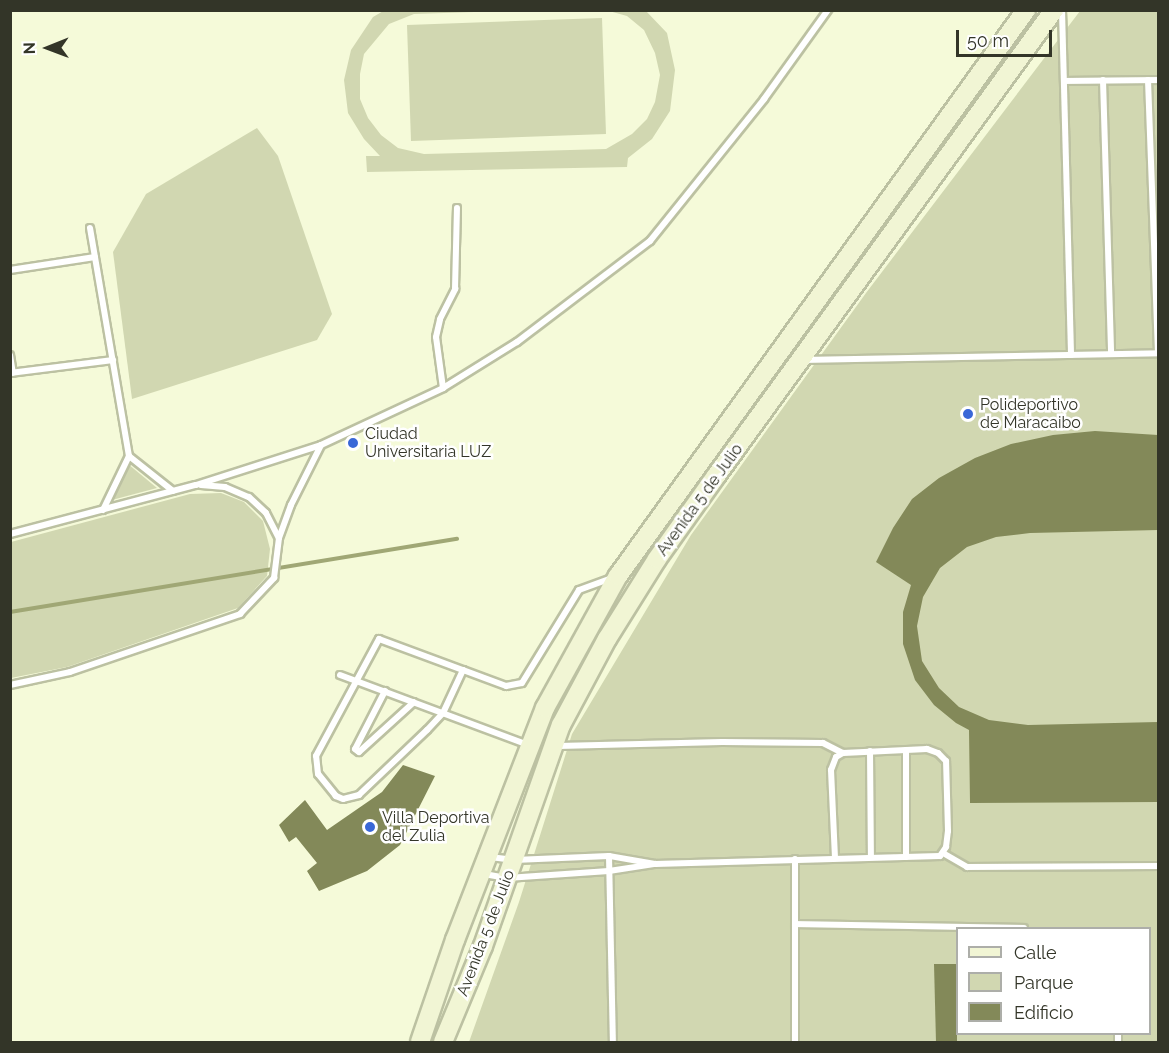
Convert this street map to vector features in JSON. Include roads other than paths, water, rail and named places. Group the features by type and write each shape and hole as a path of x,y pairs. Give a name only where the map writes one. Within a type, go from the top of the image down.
{"main road":[{"name":"Avenida 5 de Julio","path":"420,1042 483,865 545,708 618,576 1026,10"},
{"name":"Avenida 5 de Julio","path":"443,1042 483,946 561,725 607,639 657,559 1054,10"},
{"path":"783,345 801,360"}],"lane":[{"path":"10,534 196,485 321,445 443,388 517,342 650,241 764,99 828,10"},
{"path":"1062,10 1071,355"},
{"path":"1103,80 1111,354"},
{"path":"801,360 1158,353 1148,80"},
{"path":"1064,81 1158,80"},
{"path":"443,388 436,337 440,319 455,289 457,208"},
{"path":"90,228 129,456 103,510"},
{"path":"10,270 95,257"},
{"path":"10,355 12,373 112,360"},
{"path":"10,685 70,672 240,614 274,578 279,538 291,505 321,445"},
{"path":"129,456 173,491"},
{"path":"196,485 225,487 249,497 266,513 279,538"},
{"path":"463,670 443,713 359,795 343,799 336,796 318,774 316,756 379,639 463,670 506,686 522,683 579,590 618,576"},
{"path":"340,675 530,746"},
{"path":"385,691 355,749 359,752 414,702"},
{"path":"554,746 722,742 823,743 843,753"},
{"path":"483,865 507,878 609,871 655,864 940,856 943,853 948,831 946,761 938,753 927,749 843,753 836,757 831,770 835,858"},
{"path":"906,750 906,857"},
{"path":"870,751 871,857"},
{"path":"943,853 967,867 1158,866"},
{"path":"483,865 514,860 609,856 655,864"},
{"path":"609,856 613,1042"},
{"path":"795,860 795,1042"},
{"path":"795,924 967,927"}],"waterway":[{"path":"10,612 457,539"}],"place":[{"name":"Polideportivo de Maracaibo","path":"968,414"},
{"name":"Ciudad Universitaria LUZ","path":"353,443"},
{"name":"Villa Deportiva del Zulia","path":"370,827"}]}
